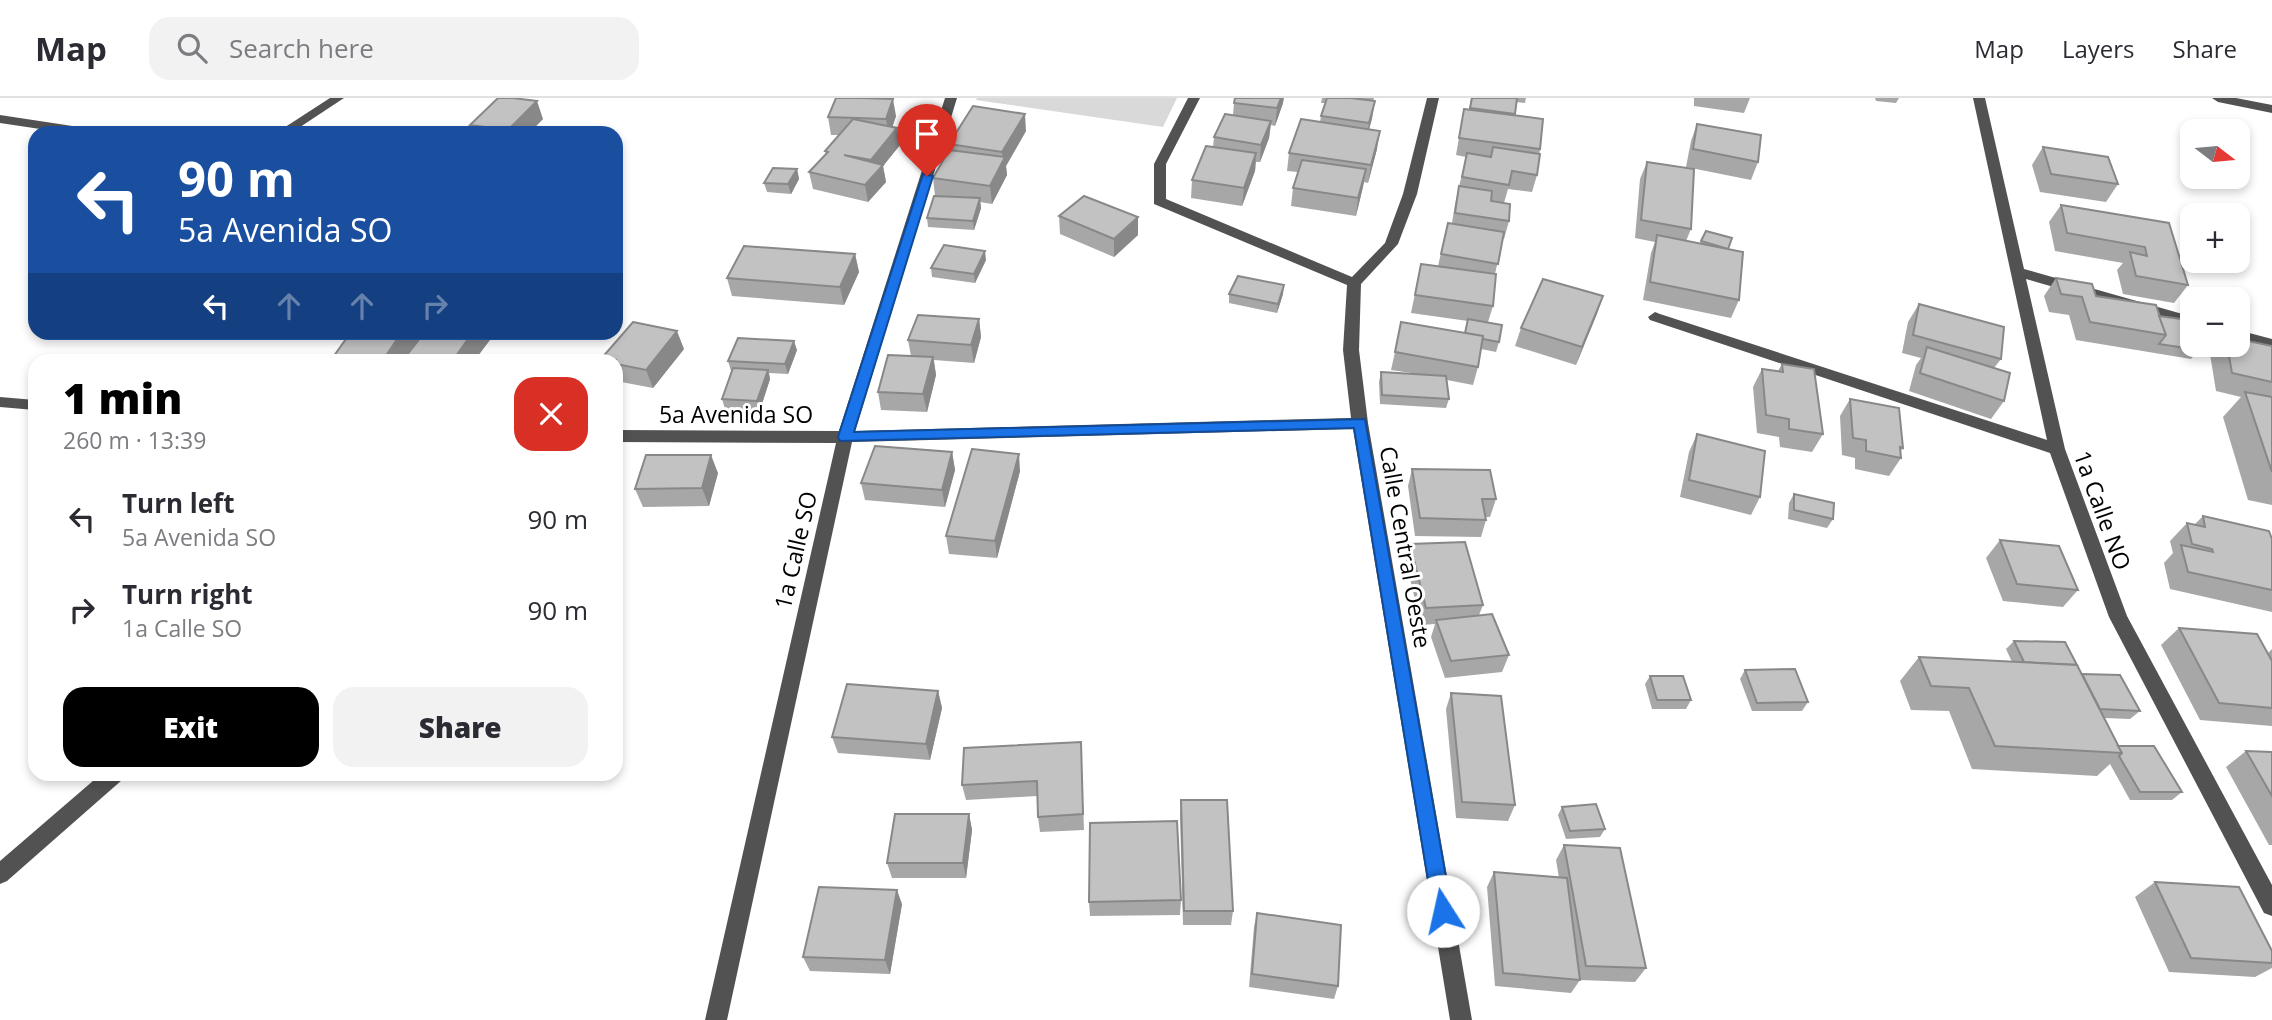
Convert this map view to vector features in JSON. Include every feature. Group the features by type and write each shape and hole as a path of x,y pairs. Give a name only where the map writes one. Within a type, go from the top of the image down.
{"street":[{"path":"293,126 338,98"},
{"name":"1a Calle SO","path":"716,1020 845,437 951,98"},
{"path":"1194,98 1160,164 1159,201 1354,283 1391,244 1410,194 1433,98"},
{"name":"1a Calle NO","path":"1979,98 2057,449 2118,617 2272,906"},
{"path":"2218,98 2272,109"},
{"path":"0,119 46,126"},
{"path":"2017,272 2180,318"},
{"name":"Calle Central Oeste","path":"1354,283 1351,350 1360,423 1461,1020"},
{"path":"1655,317 2057,449"},
{"path":"2250,339 2272,345"},
{"path":"0,402 28,404"},
{"name":"5a Avenida SO","path":"623,436 845,437 1360,423"},
{"path":"0,874 107,781"}],"shaded area":[{"path":"1177,98 1163,127 976,100"}],"building":[{"path":"498,98 537,101 512,126 470,125"},
{"path":"836,98 893,99 886,119 828,117"},
{"path":"1235,98 1281,98 1277,108 1234,103"},
{"path":"1327,98 1375,101 1369,123 1321,116"},
{"path":"1472,98 1517,98 1515,114 1470,108"},
{"path":"973,106 1025,114 1002,152 949,144"},
{"path":"1464,109 1543,119 1540,149 1459,138"},
{"path":"1225,114 1271,121 1261,145 1214,137"},
{"path":"853,119 897,128 871,160 844,155 883,165 865,185 809,172 828,152 825,151"},
{"path":"1301,119 1380,131 1371,165 1289,153"},
{"path":"1697,124 1761,135 1758,162 1693,149"},
{"path":"1206,146 1256,153 1244,188 1192,180"},
{"path":"1493,147 1540,154 1537,175 1512,171 1509,185 1462,177 1467,153 1491,157"},
{"path":"2043,147 2108,157 2118,184 2051,174"},
{"path":"949,150 1005,157 990,186 933,178"},
{"path":"1302,160 1366,169 1358,198 1293,188"},
{"path":"1647,162 1694,169 1691,229 1641,220"},
{"path":"773,168 797,169 788,184 764,183"},
{"path":"1459,186 1492,191 1491,201 1510,204 1509,221 1455,213"},
{"path":"934,196 980,198 973,221 927,218"},
{"path":"1084,196 1138,217 1114,239 1059,216"},
{"path":"2061,205 2169,223 2180,259 2180,273 2184,273 2188,285 2136,276 2130,252 2147,256 2145,247 2067,233"},
{"path":"1448,223 1504,232 1498,264 1441,254"},
{"path":"1706,231 1732,238 1728,249 1701,241"},
{"path":"1657,235 1743,252 1739,300 1650,282"},
{"path":"944,245 985,251 974,274 931,268"},
{"path":"744,246 855,254 840,287 727,278"},
{"path":"1421,264 1496,274 1493,306 1415,295"},
{"path":"1238,276 1284,285 1278,304 1229,294"},
{"path":"2056,278 2092,284 2096,296 2156,305 2166,335 2090,322 2082,297 2061,294"},
{"path":"1543,279 1603,296 1582,347 1521,328"},
{"path":"1919,304 2004,327 2001,359 1913,335"},
{"path":"918,315 979,319 971,345 908,340"},
{"path":"2159,316 2180,319 2180,347 2159,344 2166,335"},
{"path":"1468,319 1502,325 1499,342 1465,333"},
{"path":"633,322 677,331 646,370 623,365 623,354 605,354 617,340 623,340 623,334"},
{"path":"1401,322 1483,336 1478,367 1395,352"},
{"path":"738,338 794,341 785,364 728,361"},
{"path":"345,340 397,340 387,354 335,354"},
{"path":"419,340 467,340 457,354 408,354"},
{"path":"2250,341 2272,346 2272,382 2232,373 2229,357 2250,357"},
{"path":"1927,347 2010,373 2004,401 1920,373"},
{"path":"888,355 933,357 923,394 878,392"},
{"path":"1782,364 1814,369 1823,434 1789,429 1789,419 1766,415 1762,369 1783,372"},
{"path":"733,368 768,370 757,401 722,399"},
{"path":"1381,372 1446,376 1449,399 1382,395"},
{"path":"2245,392 2272,397 2272,472"},
{"path":"1850,399 1899,408 1903,448 1900,447 1901,458 1866,451 1866,440 1853,438"},
{"path":"1697,434 1765,451 1760,497 1689,480"},
{"path":"875,446 952,452 942,490 861,483"},
{"path":"972,449 1019,454 995,541 946,536"},
{"path":"646,455 711,455 702,488 635,489"},
{"path":"1412,469 1490,470 1496,499 1482,499 1486,520 1420,518"},
{"path":"1794,494 1834,503 1833,519 1794,510"},
{"path":"2203,516 2269,531 2272,539 2272,590 2188,572 2181,545 2213,552 2212,549 2192,544 2187,523 2205,527"},
{"path":"2000,540 2059,546 2078,590 2017,584"},
{"path":"1465,542 1483,605 1426,608 1410,544"},
{"path":"1492,614 1509,655 1451,661 1436,620"},
{"path":"2179,628 2257,634 2272,661 2272,708 2219,703"},
{"path":"2014,641 2065,642 2077,665 2024,662"},
{"path":"1919,657 2077,665 2122,753 1995,746 1969,688 1931,686"},
{"path":"1795,669 1808,702 1757,703 1745,670"},
{"path":"2082,674 2120,675 2140,711 2100,709"},
{"path":"1650,676 1683,676 1691,700 1657,700"},
{"path":"847,684 938,691 926,744 832,737"},
{"path":"1451,693 1501,696 1515,805 1462,802"},
{"path":"1081,742 1083,814 1038,817 1037,781 962,785 964,748"},
{"path":"2118,746 2154,746 2182,792 2140,792 2119,756 2122,753"},
{"path":"2246,751 2272,752 2272,796"},
{"path":"1181,800 1227,800 1233,911 1184,911"},
{"path":"1596,804 1605,829 1570,831 1562,807"},
{"path":"895,814 969,814 963,863 887,863"},
{"path":"1177,821 1181,900 1089,902 1090,823"},
{"path":"1564,845 1620,848 1646,968 1586,966"},
{"path":"1494,872 1567,878 1580,980 1503,973"},
{"path":"2155,882 2239,887 2272,951 2272,963 2191,958"},
{"path":"819,887 897,890 885,960 803,957"},
{"path":"1257,913 1341,925 1338,986 1252,974"}],"route":[{"path":"927,176 845,437 1360,423 1443,911"}]}
